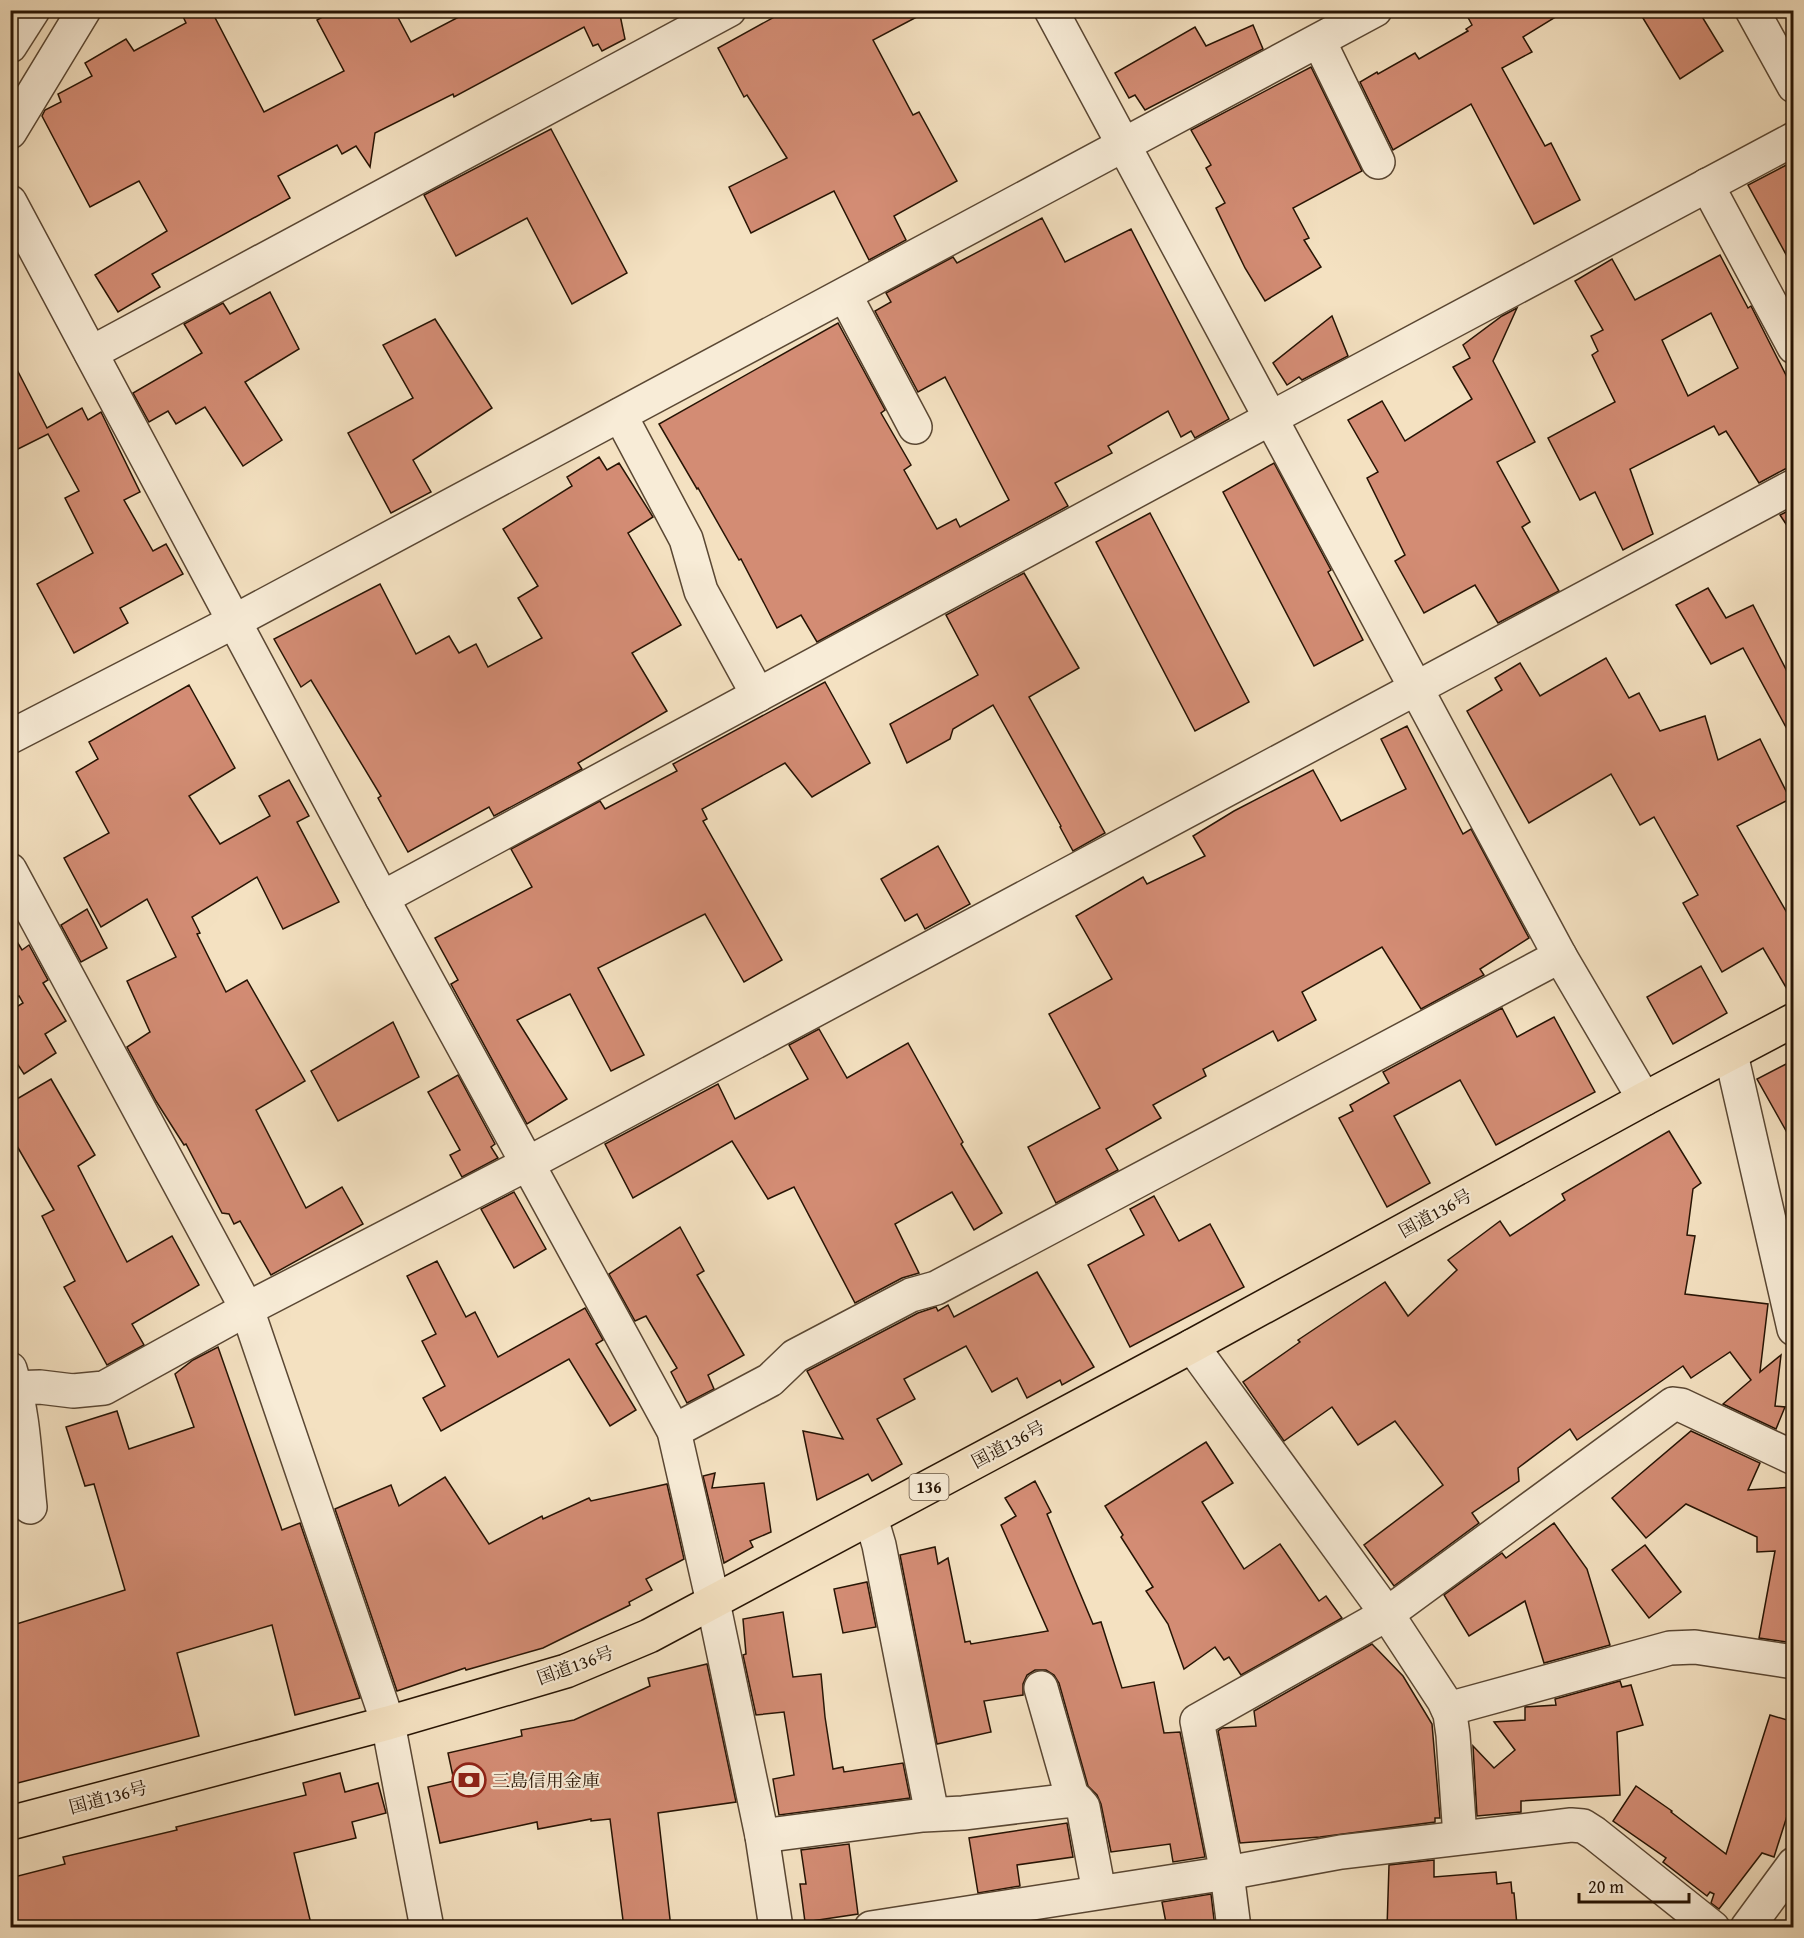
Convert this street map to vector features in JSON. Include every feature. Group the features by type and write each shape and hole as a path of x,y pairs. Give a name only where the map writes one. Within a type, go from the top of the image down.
{"highway":[{"name":"国道136号","path":"10,1823 388,1723 566,1671 649,1636 1192,1346 1644,1099 1794,1020"}],"street":[{"path":"10,46 33,10"},
{"path":"10,132 84,10"},
{"path":"91,352 729,10"},
{"path":"1051,10 1560,956 1644,1099"},
{"path":"10,737 235,621 1123,146 1321,29 1375,10"},
{"path":"1752,10 1794,86"},
{"path":"1321,29 1378,162"},
{"path":"382,898 1271,418 1794,139"},
{"path":"1707,185 1794,347"},
{"path":"10,202 382,898 674,1431 713,1602 762,1836 776,1928"},
{"path":"844,295 915,427"},
{"path":"620,415 686,539 701,591 758,695"},
{"path":"30,1507 12,1381 73,1391 104,1388 247,1309 527,1164 1794,486"},
{"path":"10,870 247,1309 388,1723 427,1928"},
{"path":"674,1431 770,1380 795,1356 911,1295 936,1288 1560,956"},
{"path":"1731,1054 1794,1329"},
{"path":"1192,1346 1388,1614 1448,1709 1453,1736 1460,1837"},
{"path":"1234,1928 1227,1873 1197,1721 1388,1614 1673,1404 1681,1405 1794,1458"},
{"path":"871,1518 879,1545 932,1814"},
{"path":"1448,1709 1671,1648 1695,1647 1794,1662"},
{"path":"1041,1688 1072,1800"},
{"path":"762,1836 932,1814 963,1813 1077,1800 1083,1807 1099,1892"},
{"path":"871,1928 1227,1873 1341,1852 1570,1825 1583,1826 1713,1928"},
{"path":"1747,1928 1794,1864"}],"building":[{"path":"180,10 211,10 264,112 344,71 317,20 335,10 394,10 411,42 472,10 619,10 625,39 602,51 598,44 593,46 584,27 454,97 453,94 375,133 370,167 356,146 342,154 337,145 278,176 290,198 152,274 160,287 118,312 95,275 167,231 139,181 90,207 42,116 45,110 61,102 58,94 92,76 85,63 126,39 134,51 186,23"},
{"path":"787,10 930,10 873,40 913,115 919,112 957,181 894,216 906,240 869,260 834,191 751,233 729,187 787,158 747,95 744,97 718,48"},
{"path":"1464,10 1567,10 1523,37 1532,52 1502,68 1545,146 1551,143 1580,200 1534,224 1471,104 1393,150 1360,82 1415,53 1419,59 1468,31 1466,29 1472,25"},
{"path":"1638,10 1698,10 1723,51 1680,79"},
{"path":"1253,25 1263,49 1145,110 1135,95 1129,98 1115,73 1195,27 1206,46"},
{"path":"1311,67 1362,171 1293,208 1309,238 1304,240 1321,267 1265,301 1245,268 1216,208 1225,203 1206,168 1211,165 1191,130"},
{"path":"551,129 627,273 572,304 527,218 456,256 424,195"},
{"path":"1794,161 1794,269 1748,185"},
{"path":"1042,218 1065,262 1131,229 1229,419 1195,438 1191,431 1181,437 1168,411 1108,446 1112,453 1055,483 1068,506 817,642 801,615 777,628 741,559 739,560 659,424 838,323 885,410 881,413 911,465 904,470 937,529 956,519 960,527 1009,500 945,377 918,392 875,311 891,302 886,293 953,257 957,263"},
{"path":"1720,255 1748,308 1751,306 1794,391 1794,467 1785,469 1759,483 1726,431 1719,435 1714,426 1630,469 1653,534 1623,550 1595,492 1580,500 1548,438 1615,402 1592,355 1598,351 1591,336 1603,330 1575,281 1612,259 1635,300","holes":["1711,313 1738,368 1688,396 1662,340"]},
{"path":"270,292 299,349 245,382 282,440 243,466 205,407 176,424 168,411 149,422 133,393 202,353 184,324 223,303 230,314"},
{"path":"1517,308 1493,361 1535,442 1497,462 1530,522 1522,527 1559,591 1498,623 1475,585 1424,613 1395,561 1405,555 1367,478 1378,472 1348,420 1382,401 1405,441 1472,399 1453,367 1470,358 1463,345 1502,316"},
{"path":"1332,316 1348,356 1302,380 1299,377 1287,385 1273,363"},
{"path":"435,319 492,408 413,460 431,492 391,513 348,433 413,398 383,345"},
{"path":"10,356 47,428 82,408 88,420 101,412 140,492 124,500 153,551 166,544 183,574 120,608 128,623 74,653 37,584 93,553 65,498 79,491 48,434 10,453"},
{"path":"599,457 607,470 619,463 653,517 628,533 681,625 632,653 667,711 578,763 582,769 494,816 489,807 408,852 378,798 381,796 311,680 301,687 274,639 380,584 416,654 449,636 459,653 476,644 488,667 542,638 518,598 538,586 503,529 572,486 567,477"},
{"path":"1274,463 1331,570 1328,572 1363,640 1314,666 1223,492"},
{"path":"1794,508 1794,536 1780,515"},
{"path":"1150,513 1249,702 1195,731 1096,542"},
{"path":"1024,573 1079,668 1029,697 1105,833 1073,851 993,705 953,729 950,739 907,763 890,724 978,675 946,615"},
{"path":"1708,588 1726,618 1753,605 1794,685 1794,742 1743,648 1711,664 1676,605"},
{"path":"1606,658 1629,698 1639,693 1660,731 1705,716 1718,760 1760,739 1790,799 1737,826 1794,925 1794,1001 1763,948 1722,972 1683,903 1698,895 1654,817 1640,825 1611,774 1529,823 1467,711 1502,690 1495,678 1520,663 1540,696"},
{"path":"825,682 870,763 812,797 785,763 702,809 707,819 703,821 782,960 744,982 705,914 598,968 644,1055 611,1071 570,994 517,1020 567,1099 527,1124 451,984 458,980 435,938 532,887 511,849 600,801 605,809 677,771 673,764"},
{"path":"189,685 235,768 189,796 220,844 270,816 259,796 289,780 309,816 297,822 339,902 283,929 257,877 192,917 200,933 197,934 226,992 247,980 305,1081 256,1110 306,1208 342,1187 363,1224 271,1275 240,1221 234,1224 229,1214 222,1213 186,1144 184,1145 156,1101 127,1047 150,1032 127,981 176,957 147,899 101,927 64,858 109,833 76,772 98,759 89,742"},
{"path":"1407,726 1463,834 1471,829 1529,938 1480,969 1484,975 1421,1009 1382,947 1302,992 1316,1020 1278,1041 1273,1031 1203,1069 1206,1076 1153,1105 1161,1118 1106,1149 1118,1170 1056,1203 1028,1147 1100,1108 1049,1014 1112,979 1076,916 1143,877 1147,884 1205,856 1193,836 1234,811 1313,770 1341,821 1406,789 1381,739"},
{"path":"938,846 970,904 925,929 917,914 905,921 881,879"},
{"path":"87,909 107,948 81,962 61,925"},
{"path":"10,930 22,950 29,945 48,980 43,983 66,1021 45,1034 56,1053 24,1074 10,1053 10,1011 23,1003 19,996 10,1000"},
{"path":"1701,966 1727,1013 1673,1044 1647,997"},
{"path":"1502,1008 1517,1037 1554,1017 1595,1092 1496,1145 1460,1080 1394,1116 1430,1183 1387,1207 1339,1118 1353,1111 1350,1105 1389,1083 1383,1072"},
{"path":"393,1022 419,1077 338,1121 311,1071"},
{"path":"819,1029 847,1078 908,1043 963,1142 961,1144 1002,1213 974,1230 952,1192 895,1224 919,1273 902,1278 855,1303 794,1187 768,1199 732,1141 633,1198 605,1144 718,1084 735,1119 808,1079 789,1045"},
{"path":"1794,1060 1794,1145 1757,1079"},
{"path":"458,1075 495,1144 491,1147 498,1158 462,1177 450,1155 460,1150 428,1092"},
{"path":"51,1079 95,1155 78,1166 127,1262 172,1236 199,1285 132,1324 144,1345 107,1365 64,1287 75,1281 42,1216 54,1210 10,1134 10,1103"},
{"path":"1669,1131 1701,1183 1693,1189 1687,1235 1695,1236 1685,1294 1768,1304 1760,1372 1781,1355 1775,1406 1785,1407 1776,1429 1723,1404 1751,1380 1730,1352 1691,1378 1683,1366 1577,1440 1570,1429 1518,1468 1519,1481 1472,1513 1479,1523 1394,1586 1364,1545 1443,1485 1395,1421 1358,1445 1332,1407 1284,1441 1243,1382 1300,1342 1298,1340 1385,1282 1408,1316 1457,1270 1448,1260 1500,1221 1510,1236 1565,1200 1562,1194"},
{"path":"514,1192 546,1249 514,1268 481,1209"},
{"path":"1154,1196 1179,1241 1210,1224 1244,1287 1130,1347 1088,1265 1144,1235 1130,1209"},
{"path":"680,1227 704,1271 697,1275 744,1355 708,1375 714,1389 687,1403 671,1372 677,1368 646,1316 635,1321 609,1274"},
{"path":"437,1261 466,1317 475,1312 498,1357 585,1308 603,1340 596,1344 636,1410 610,1426 569,1359 441,1431 423,1398 445,1386 422,1341 436,1334 407,1276"},
{"path":"1037,1272 1094,1367 1062,1385 1060,1380 1027,1398 1017,1378 992,1392 966,1346 904,1379 915,1399 877,1419 902,1464 872,1481 868,1474 817,1500 803,1431 843,1439 807,1371 918,1313 936,1307 938,1311 948,1305 954,1317"},
{"path":"218,1347 282,1530 300,1523 360,1698 295,1715 272,1625 177,1653 199,1736 10,1785 10,1626 125,1590 94,1484 85,1486 66,1427 117,1411 129,1449 194,1427 175,1374 193,1360"},
{"path":"1691,1431 1760,1463 1748,1490 1794,1487 1794,1643 1759,1638 1775,1551 1757,1552 1757,1537 1686,1504 1646,1538 1612,1498"},
{"path":"1206,1442 1233,1483 1202,1502 1244,1569 1280,1544 1319,1601 1326,1596 1342,1618 1241,1675 1229,1657 1224,1660 1215,1647 1184,1669 1168,1624 1146,1591 1153,1587 1121,1537 1123,1535 1105,1506"},
{"path":"715,1473 712,1488 764,1483 771,1532 750,1541 753,1547 724,1563 703,1476"},
{"path":"445,1477 489,1544 542,1516 543,1519 589,1498 591,1501 667,1484 684,1559 646,1579 652,1590 629,1602 630,1605 543,1648 466,1670 465,1668 397,1691 335,1509 391,1485 399,1506"},
{"path":"1035,1481 1051,1512 1047,1514 1093,1624 1101,1622 1122,1688 1154,1682 1164,1733 1180,1732 1205,1857 1173,1862 1170,1844 1111,1852 1101,1804 1097,1795 1088,1786 1059,1683 1054,1675 1046,1670 1035,1670 1027,1675 1023,1684 1023,1695 984,1701 991,1732 937,1744 900,1555 935,1547 938,1564 948,1558 965,1642 970,1641 971,1644 1048,1631 1001,1525 1016,1516 1005,1498"},
{"path":"1554,1523 1587,1569 1610,1645 1544,1663 1525,1601 1469,1636 1444,1595 1502,1553 1506,1558"},
{"path":"1645,1545 1681,1592 1649,1618 1612,1570"},
{"path":"867,1582 876,1627 843,1633 834,1589"},
{"path":"783,1612 793,1677 821,1674 833,1769 843,1767 844,1772 903,1763 910,1798 779,1815 773,1779 794,1775 784,1712 756,1715 743,1655 746,1654 743,1619"},
{"path":"1372,1644 1403,1676 1432,1724 1440,1818 1435,1818 1435,1822 1320,1837 1240,1843 1218,1731 1222,1728 1256,1726 1254,1711"},
{"path":"707,1664 736,1802 658,1813 671,1928 624,1928 610,1819 591,1821 591,1819 538,1829 537,1822 440,1843 428,1787 454,1781 448,1753 522,1736 521,1730 574,1720 650,1686 648,1678"},
{"path":"1620,1681 1622,1687 1631,1685 1643,1725 1617,1732 1620,1795 1521,1801 1521,1812 1477,1816 1473,1746 1494,1768 1515,1750 1494,1722 1525,1720 1525,1707 1556,1705 1555,1699"},
{"path":"1770,1715 1794,1722 1794,1794 1774,1857 1762,1853 1719,1909 1711,1903 1714,1894 1710,1892 1707,1896 1663,1862 1666,1858 1613,1821 1636,1786 1726,1854"},
{"path":"340,1773 345,1792 378,1783 386,1813 352,1822 356,1838 294,1853 312,1928 10,1928 10,1878 65,1864 63,1857 177,1830 176,1827 306,1795 303,1783"},
{"path":"1067,1823 1073,1857 1017,1865 1020,1886 978,1893 969,1838"},
{"path":"849,1844 858,1914 805,1922 800,1884 806,1884 801,1850"},
{"path":"1434,1860 1434,1877 1496,1872 1497,1884 1511,1882 1517,1925 1489,1928 1387,1928 1389,1865"},
{"path":"1211,1894 1215,1928 1167,1928 1162,1902"}],"place":[{"name":"三島信用金庫","path":"469,1780"}]}
